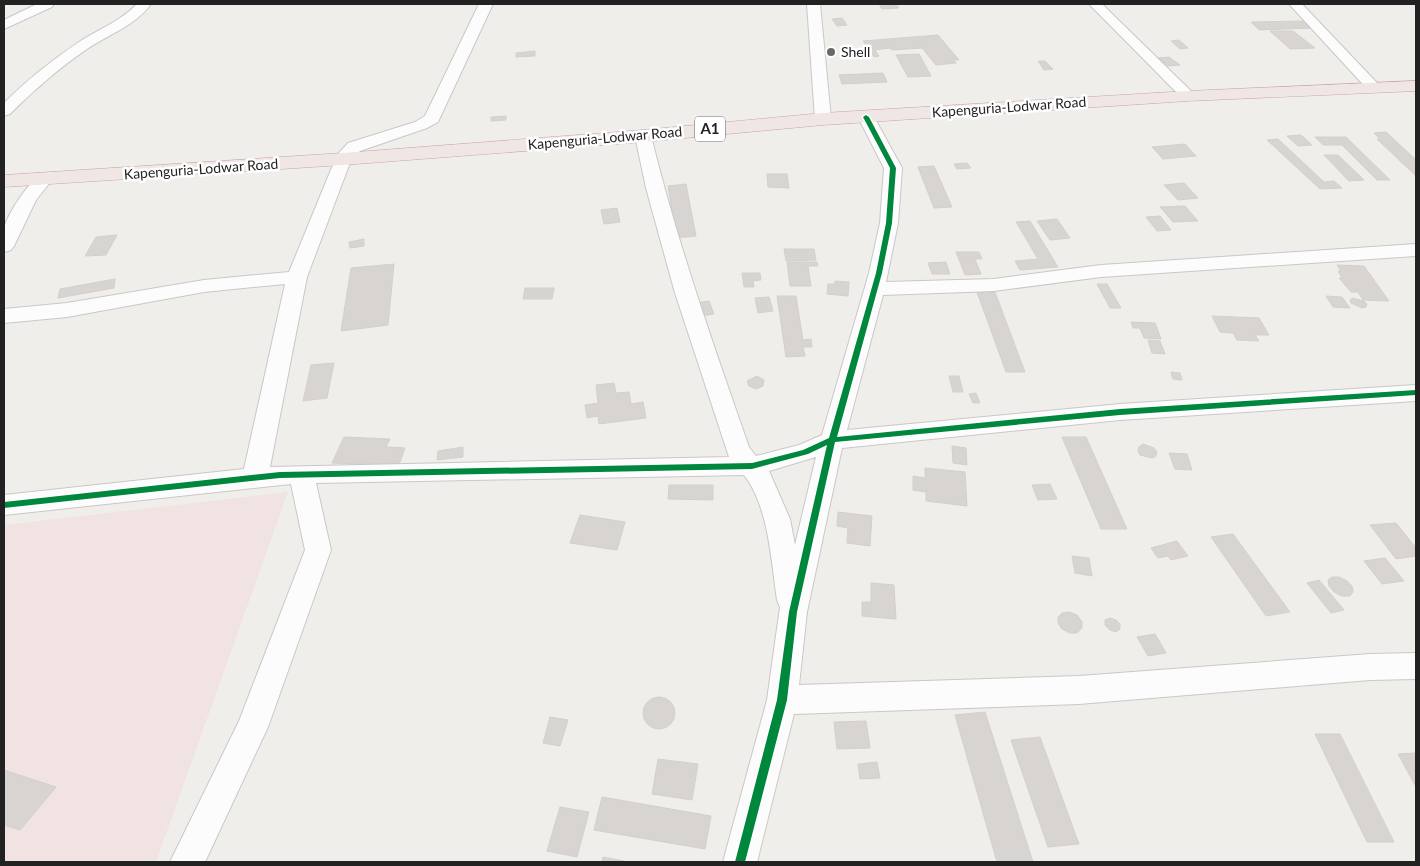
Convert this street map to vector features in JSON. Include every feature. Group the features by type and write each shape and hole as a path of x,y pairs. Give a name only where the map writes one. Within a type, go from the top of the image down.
{"highway":[{"name":"Kapenguria-Lodwar Road","path":"4,181 43,180 343,159 643,136 823,119 1188,96 1416,86"}],"street":[{"path":"4,25 47,4"},
{"path":"4,111 20,94 85,44 134,16 144,4"},
{"path":"255,478 297,277 343,159 354,147 421,125 432,119 486,4"},
{"path":"813,4 823,119"},
{"path":"1095,4 1188,96"},
{"path":"1295,4 1374,88"},
{"path":"740,862 782,700 793,612 832,440 874,289 889,223 894,168 866,117"},
{"path":"643,136 655,188 685,292 738,451 761,479 777,519 793,612"},
{"path":"4,246 28,199 43,180"},
{"path":"874,289 994,285 1101,271 1416,250"},
{"path":"4,316 67,310 204,286 297,277"},
{"path":"4,505 300,474 752,466 805,452 832,440 1120,412 1416,393"},
{"path":"187,862 252,728 318,550 300,474"},
{"path":"782,700 1079,690 1370,667 1416,666"}],"shaded area":[{"path":"288,492 156,862 4,862 4,525"}],"building":[{"path":"879,4 896,4 899,8 882,9"},
{"path":"842,18 847,25 837,26 832,19"},
{"path":"1305,21 1314,28 1259,30 1251,22"},
{"path":"1270,31 1293,31 1315,48 1290,49"},
{"path":"938,35 959,60 954,60 956,63 936,65 922,48 875,50 879,56 874,57 863,41"},
{"path":"1179,40 1188,48 1180,49 1171,41"},
{"path":"535,51 535,56 516,57 516,53"},
{"path":"919,54 931,76 908,77 896,55"},
{"path":"1169,57 1180,65 1168,66 1158,58"},
{"path":"1038,61 1045,61 1053,69 1044,70"},
{"path":"883,73 887,82 842,84 839,75"},
{"path":"506,116 506,120 491,121 491,117"},
{"path":"1386,132 1416,160 1416,176 1377,139 1380,139 1374,133"},
{"path":"1301,135 1312,145 1298,146 1287,136"},
{"path":"1315,137 1346,137 1390,180 1377,180 1342,145 1323,145"},
{"path":"1278,139 1324,182 1334,181 1342,188 1320,189 1267,140"},
{"path":"1185,144 1196,156 1163,159 1152,147"},
{"path":"1324,155 1338,155 1364,180 1349,181"},
{"path":"967,163 971,168 957,169 954,164"},
{"path":"934,166 952,207 934,208 918,167"},
{"path":"767,174 787,174 789,188 768,187"},
{"path":"1184,183 1198,198 1178,200 1164,185"},
{"path":"686,184 696,236 676,238 668,186"},
{"path":"1185,206 1198,221 1173,222 1160,207"},
{"path":"617,208 620,222 604,224 601,210"},
{"path":"1160,216 1171,230 1157,231 1146,217"},
{"path":"1057,219 1070,238 1050,240 1037,221"},
{"path":"1030,221 1058,267 1020,270 1015,261 1038,259 1016,222"},
{"path":"117,235 106,255 85,256 96,237"},
{"path":"364,239 364,246 350,248 349,242"},
{"path":"784,249 814,249 816,260 786,261"},
{"path":"956,252 979,252 982,259 975,259 981,274 965,275"},
{"path":"787,262 817,262 818,266 808,266 811,286 790,286"},
{"path":"946,262 950,274 932,274 928,263"},
{"path":"394,264 388,325 341,331 351,268"},
{"path":"1337,265 1364,266 1389,301 1363,300 1358,292 1351,292 1339,278 1342,278 1338,271 1341,271"},
{"path":"742,273 760,273 761,280 753,281 754,287 744,287"},
{"path":"115,279 114,288 58,298 60,289"},
{"path":"835,281 849,282 848,296 827,294 828,284 835,284"},
{"path":"1097,284 1107,284 1121,308 1110,308"},
{"path":"525,288 554,288 552,299 523,299"},
{"path":"977,292 995,292 1025,372 1006,372"},
{"path":"777,296 796,296 803,340 811,339 812,347 803,347 805,356 786,357"},
{"path":"1326,296 1342,297 1350,308 1333,307"},
{"path":"769,297 773,311 758,313 755,298"},
{"path":"1352,298 1364,301 1367,304 1366,307 1362,308 1351,303 1350,300"},
{"path":"709,301 714,314 700,316 695,303"},
{"path":"1212,316 1259,318 1269,335 1255,335 1259,341 1237,340 1233,333 1220,332"},
{"path":"1131,322 1155,323 1161,339 1144,338 1140,328 1133,328"},
{"path":"1148,340 1160,341 1165,354 1152,353"},
{"path":"334,363 327,398 303,401 311,365"},
{"path":"1171,372 1180,373 1182,380 1173,379"},
{"path":"757,376 764,380 763,386 756,389 749,386 747,381"},
{"path":"949,376 959,376 963,392 953,392"},
{"path":"614,383 616,393 629,392 631,404 643,402 646,418 599,424 598,416 587,418 585,405 598,403 596,385"},
{"path":"976,393 980,403 973,403 969,394"},
{"path":"344,437 390,439 386,447 405,448 399,465 332,463"},
{"path":"1062,437 1086,437 1127,529 1101,529"},
{"path":"1143,444 1154,448 1157,452 1156,456 1152,458 1140,455 1139,447"},
{"path":"952,446 966,448 967,465 953,463"},
{"path":"463,447 463,457 437,460 438,451"},
{"path":"1169,453 1187,454 1192,470 1175,469"},
{"path":"925,468 965,472 967,506 926,501 926,492 913,490 913,476 925,478"},
{"path":"1050,484 1057,499 1038,500 1032,485"},
{"path":"669,485 713,485 713,500 668,499"},
{"path":"838,512 872,516 870,546 847,543 848,528 837,526"},
{"path":"580,515 625,522 617,550 570,543"},
{"path":"1396,523 1416,548 1416,556 1396,559 1370,525"},
{"path":"1233,534 1290,612 1266,616 1211,537"},
{"path":"1177,541 1188,556 1171,560 1168,556 1158,558 1151,548"},
{"path":"1072,556 1089,558 1092,576 1075,573"},
{"path":"1385,558 1404,581 1382,584 1364,561"},
{"path":"1332,577 1339,577 1352,586 1353,592 1350,596 1342,596 1334,592 1329,586 1328,580"},
{"path":"1319,580 1344,610 1331,613 1307,583"},
{"path":"871,583 894,585 896,619 862,616 862,602 871,602"},
{"path":"1069,612 1077,615 1082,622 1082,628 1077,633 1070,633 1062,629 1058,623 1058,617 1062,613"},
{"path":"1110,618 1120,624 1120,629 1116,632 1110,630 1105,625 1105,620"},
{"path":"1155,634 1166,653 1148,656 1137,637"},
{"path":"659,697 671,701 675,713 671,725 659,729 647,725 643,713 647,701"},
{"path":"985,712 1033,862 997,862 955,715"},
{"path":"550,717 568,720 560,746 543,743"},
{"path":"866,721 870,748 837,749 834,722"},
{"path":"1315,734 1340,734 1394,842 1367,842"},
{"path":"1040,737 1079,844 1048,847 1011,740"},
{"path":"1416,753 1416,787 1398,754"},
{"path":"658,759 698,764 692,800 652,794"},
{"path":"877,762 880,778 860,779 858,764"},
{"path":"4,770 56,787 20,830 4,825"},
{"path":"602,797 711,816 705,849 594,830"},
{"path":"560,807 589,812 577,857 547,851"},
{"path":"603,857 624,861 602,862"}],"cycle path":[{"path":"740,862 782,700 793,612 832,440 879,273 889,223 893,168 866,117"},
{"path":"4,505 280,475 752,466 805,452 832,440 1120,412 1416,393"}],"place":[{"name":"Shell","path":"831,52"}]}
